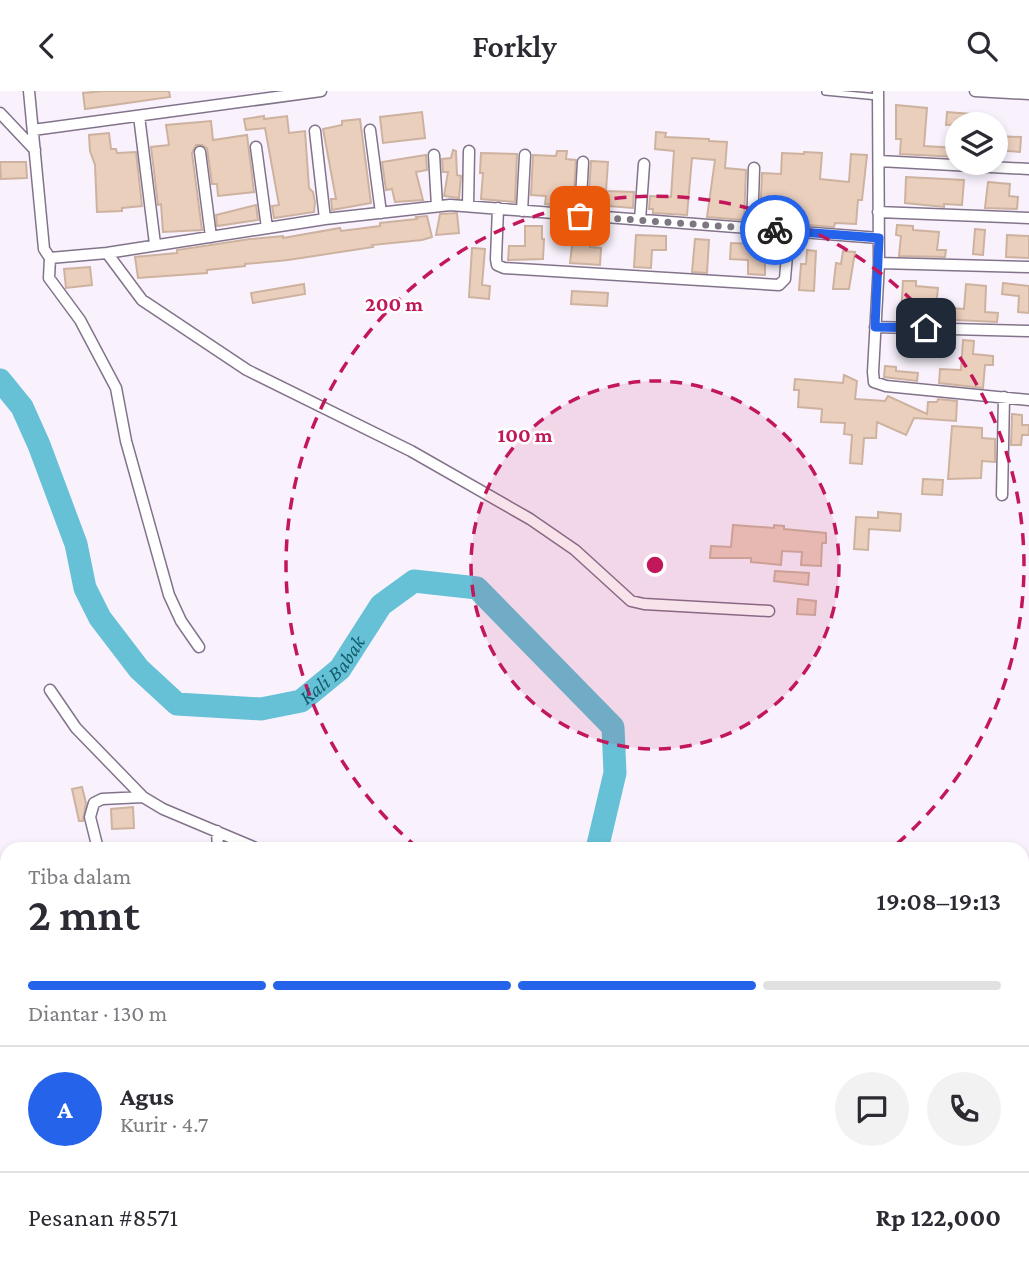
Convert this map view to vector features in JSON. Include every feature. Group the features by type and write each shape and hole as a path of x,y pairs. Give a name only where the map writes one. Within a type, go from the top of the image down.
{"street":[{"path":"29,91 44,249 50,258 49,278 80,320 116,388 126,441 169,595 181,621 199,647"},
{"path":"33,131 321,91"},
{"path":"975,91 1029,94"},
{"path":"878,94 879,263 874,382 886,386 1029,400"},
{"path":"0,113 35,150"},
{"path":"139,116 155,244"},
{"path":"370,130 382,213"},
{"path":"314,131 325,219"},
{"path":"256,147 267,228"},
{"path":"468,206 469,151"},
{"path":"200,152 211,237"},
{"path":"434,155 437,206"},
{"path":"522,211 525,155"},
{"path":"879,161 1029,169"},
{"path":"580,216 583,162"},
{"path":"640,220 644,163"},
{"path":"752,229 754,168"},
{"path":"50,258 107,253 325,219 437,206 498,208 879,238"},
{"path":"498,208 496,259 497,265 504,268 779,285 785,279 789,232"},
{"path":"878,212 1029,218"},
{"path":"107,253 142,300 253,374 411,451 530,519 575,551 631,601 769,611"},
{"path":"879,263 1029,267"},
{"path":"875,327 1029,331"},
{"path":"1002,495 1004,397"},
{"path":"50,690 76,728 143,797 163,809 242,842"},
{"path":"96,842 90,817 94,803 102,799 143,797"},
{"path":"217,831 218,842"}],"lane":[{"path":"825,92 878,94"}],"building":[{"path":"169,91 170,97 85,109 83,93"},
{"path":"896,105 927,108 924,146 945,147 945,156 900,154 901,139 896,139"},
{"path":"422,112 425,138 383,143 380,117"},
{"path":"264,116 264,119 287,116 289,133 305,131 309,188 313,192 314,212 274,218 272,206 279,205 265,128 246,130 244,119"},
{"path":"360,119 371,203 332,210 331,199 336,199 323,129 342,125 342,121"},
{"path":"211,121 213,140 247,135 254,192 218,196 217,184 212,184 207,148 196,145 192,153 202,230 163,232 151,147 169,145 166,125"},
{"path":"656,132 666,133 665,137 727,142 725,168 746,170 744,220 707,217 715,160 692,158 687,215 653,213 653,209 649,209 650,196 671,197 674,151 655,149"},
{"path":"109,133 111,149 116,149 117,153 136,152 142,206 122,208 122,211 97,212 95,165 90,151 89,135"},
{"path":"1008,136 1021,137 1020,152 1008,151"},
{"path":"453,150 456,151 457,175 461,176 459,198 444,196 448,172 443,172 442,159 451,158"},
{"path":"557,151 567,151 566,159 576,160 573,207 545,204 546,196 531,195 533,155 556,156"},
{"path":"481,153 517,154 515,202 481,199"},
{"path":"782,153 822,153 820,179 849,182 851,154 867,155 862,200 858,200 856,224 835,223 834,227 760,221 762,173 781,174"},
{"path":"426,155 427,170 416,172 423,200 395,202 392,189 386,190 382,162"},
{"path":"591,161 608,162 606,191 634,192 633,208 588,208"},
{"path":"0,162 26,162 27,178 1,179"},
{"path":"906,177 964,180 962,205 944,204 944,207 905,203"},
{"path":"988,182 1010,184 1009,196 1018,197 1017,209 985,208"},
{"path":"256,205 258,220 217,226 216,215"},
{"path":"457,213 459,233 436,235 440,214"},
{"path":"427,216 432,237 422,240 245,264 207,270 207,273 138,278 135,257 177,253 177,250 250,239 283,238 340,228 341,231 380,226 380,223"},
{"path":"897,225 913,226 913,230 939,232 937,250 946,250 945,257 899,256 901,236 896,235"},
{"path":"525,226 542,226 543,259 508,260 509,246 525,246"},
{"path":"574,229 591,231 590,247 601,248 600,265 570,263"},
{"path":"975,229 985,230 983,255 973,254"},
{"path":"636,235 666,236 666,250 652,250 651,268 634,267"},
{"path":"1007,235 1029,236 1029,258 1006,257"},
{"path":"757,237 772,238 771,252 765,252 765,275 748,274 748,260 730,259 731,243 756,244"},
{"path":"695,239 709,240 707,273 692,272"},
{"path":"472,248 485,249 482,285 490,286 489,299 469,297"},
{"path":"807,250 816,251 814,291 799,290 801,264 806,264"},
{"path":"843,251 855,252 849,289 833,289 836,263 841,264"},
{"path":"90,267 92,285 66,288 64,269"},
{"path":"903,281 916,281 916,286 938,288 936,307 964,309 966,284 986,286 985,312 998,313 997,322 934,321 901,315"},
{"path":"1003,283 1029,286 1029,313 1018,312 1019,296 1002,294"},
{"path":"304,284 305,294 253,303 251,293"},
{"path":"572,291 608,293 607,306 571,304"},
{"path":"963,340 974,341 973,354 993,356 993,365 985,365 983,388 939,383 940,369 961,370"},
{"path":"885,366 896,367 896,371 918,373 917,381 884,377"},
{"path":"844,375 857,381 855,399 885,401 888,396 927,414 928,402 937,402 938,399 957,401 956,421 914,418 906,435 877,422 876,438 864,438 862,464 850,463 852,435 844,434 845,423 821,422 822,409 798,407 799,390 794,390 795,379 843,383"},
{"path":"1012,414 1022,415 1022,425 1029,425 1029,435 1022,435 1021,445 1011,445"},
{"path":"952,426 982,428 982,438 995,439 995,462 982,461 981,478 948,479"},
{"path":"923,479 943,480 942,495 922,494"},
{"path":"878,512 901,514 900,531 869,529 868,550 854,549 856,517 878,518"},
{"path":"733,525 774,528 774,525 784,526 784,529 826,533 826,543 822,543 821,566 801,565 802,552 782,551 781,565 751,562 751,558 710,558 711,546 731,547"},
{"path":"775,571 809,573 808,585 774,581"},
{"path":"798,599 816,601 815,615 797,614"},
{"path":"82,787 86,803 83,821 79,821 72,789"},
{"path":"133,807 134,828 112,829 111,809"}],"waterway":[{"name":"Kali Babak","path":"0,380 22,407 39,445 76,544 85,588 100,618 139,669 177,704 261,709 301,701 340,669 381,605 414,581 477,588 613,727 615,773 599,842"}],"way so far":[{"path":"580,216 775,230"}],"route":[{"path":"775,230 879,238 875,327 926,328"}]}
